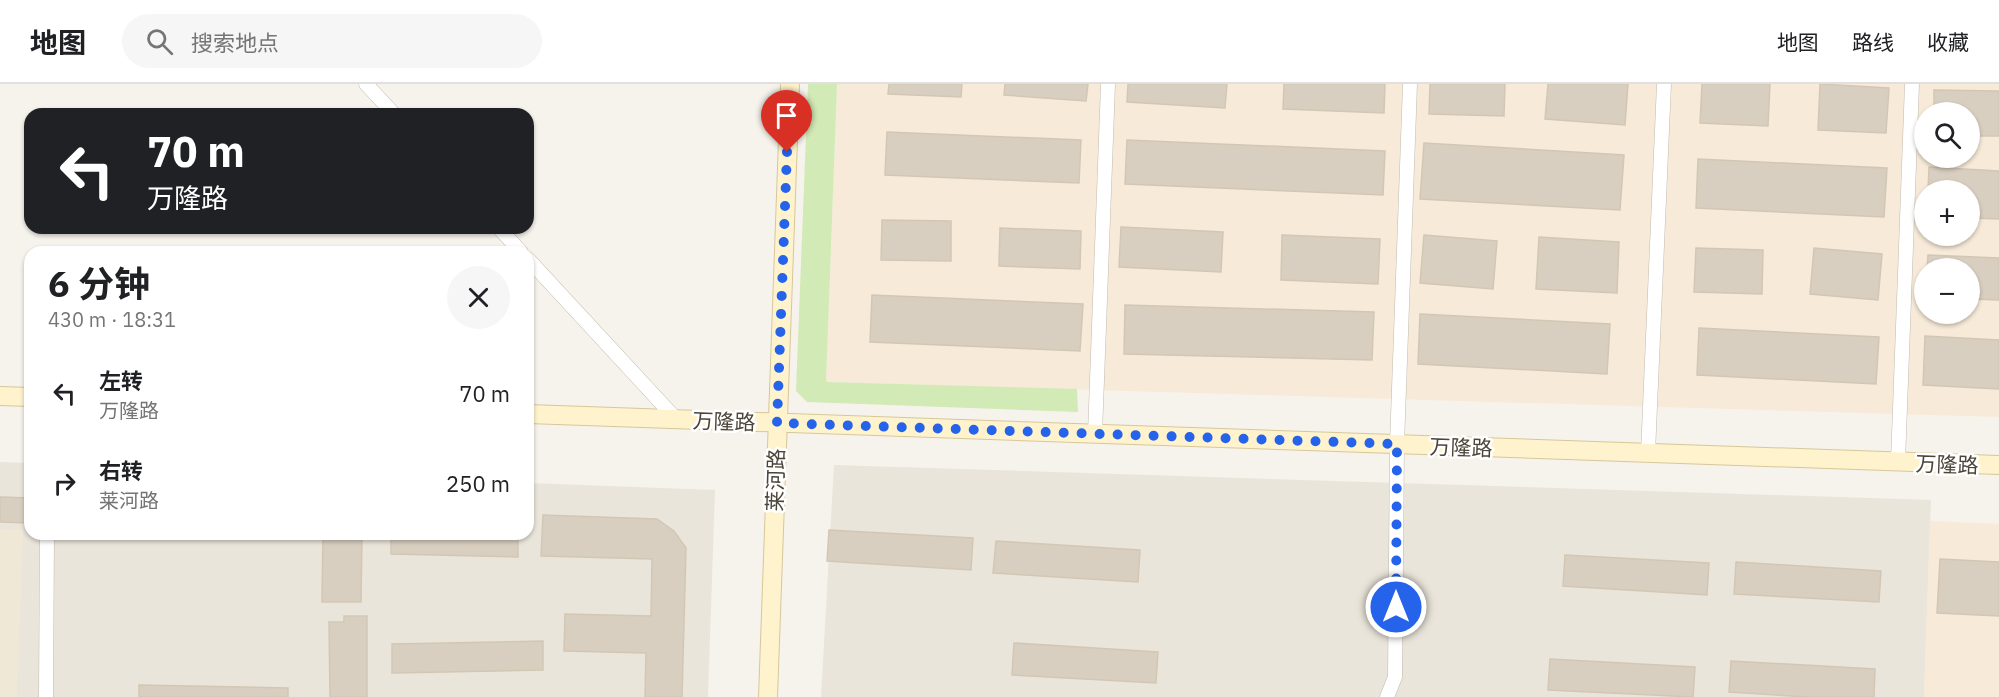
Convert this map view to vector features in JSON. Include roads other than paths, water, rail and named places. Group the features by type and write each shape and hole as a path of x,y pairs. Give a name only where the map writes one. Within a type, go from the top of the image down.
{"street":[{"path":"366,84 388,108"},
{"name":"莱河路","path":"768,697 790,84"},
{"path":"1095,434 1108,84"},
{"path":"1386,697 1395,677 1397,444 1410,84"},
{"path":"1648,453 1664,84"},
{"path":"1898,462 1912,84"},
{"path":"504,234 516,246"},
{"path":"534,265 676,419"},
{"path":"0,396 24,397"},
{"name":"万隆路","path":"534,414 1999,465"},
{"path":"46,697 47,540"}]}
